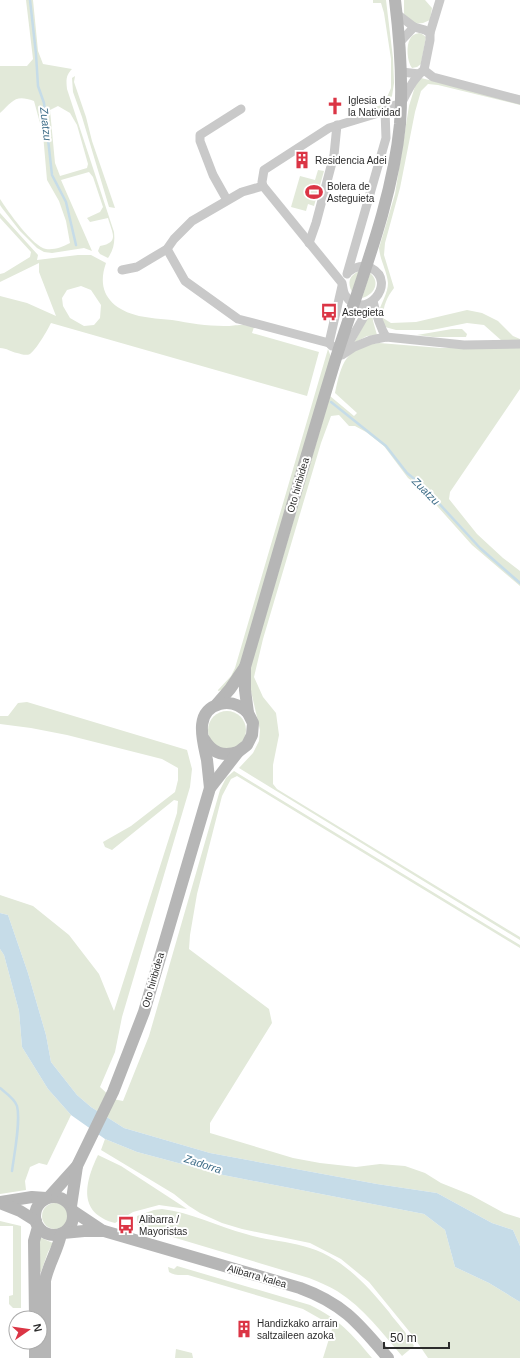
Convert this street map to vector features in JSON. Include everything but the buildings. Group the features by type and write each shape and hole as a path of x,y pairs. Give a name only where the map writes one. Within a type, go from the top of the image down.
{"street":[{"name":"Oto hiribidea","path":"336,349 366,266 386,196 397,144 401,104 402,72 395,0"},
{"path":"373,301 360,305 353,303 345,295 342,283 263,186 262,182 264,170 323,132 337,125 385,111 392,106 401,104 414,80 422,72 430,40 430,33 440,0"},
{"path":"396,14 414,27 430,33"},
{"path":"400,42 414,27"},
{"path":"402,72 422,72 433,77 520,100"},
{"path":"227,200 213,175 200,141 200,135 241,109"},
{"name":"Oto hiribidea","path":"48,1198 77,1166 113,1092 144,1012 210,788 238,752 247,745 252,735 253,723 248,713 245,690 245,667 332,369 336,349 342,283 348,272 386,138 385,111"},
{"path":"309,243 316,224 334,155 337,125"},
{"path":"122,270 137,267 168,249 174,239 192,221 227,200 242,192 263,186"},
{"path":"168,249 185,281 238,319 277,329 336,349 354,347 371,340 386,337 464,344 520,344"},
{"path":"336,349 379,294 381,286 379,277 374,270 366,266 356,266 348,272"},
{"path":"373,301 377,316 386,337"},
{"name":"Oto hiribidea","path":"210,788 201,731 204,717 230,689 245,667"},
{"path":"217,704 237,704 248,713"},
{"path":"203,738 208,746 214,751 226,754 238,752"},
{"name":"Oto hiribidea","path":"72,1208 77,1166"},
{"path":"0,1203 20,1211 37,1224 43,1231 54,1235 62,1233 68,1229 72,1223 72,1208 67,1201 55,1196 41,1202 37,1207 35,1214 37,1224 34,1241 35,1310"},
{"path":"0,1203 32,1197 48,1198"},
{"name":"Alibarra kalea","path":"72,1208 104,1231"},
{"name":"Alibarra kalea","path":"62,1233 104,1231 316,1294 348,1314 388,1358"},
{"path":"45,1358 46,1272 62,1233"}],"green space":[{"path":"26,0 33,0 38,51 43,64 72,69 67,78 67,89 114,232 114,245 108,258 100,254 98,251 100,246 110,242 113,236 108,218 90,222 87,218 100,212 103,207 93,177 89,172 61,180 92,251 84,248 52,253 44,252 37,248 20,231 0,205 0,199 21,227 34,242 41,247 52,249 70,243 66,221 59,201 47,180 43,134 34,101 22,98 15,100 0,113 0,66 27,66 33,59","holes":["58,106 70,113 77,125 88,164 87,168 60,176 55,163 50,110"]},
{"path":"373,0 386,0 393,58 394,83 392,96 381,111 366,111 362,108 367,110 381,105 391,88 391,59 384,13 381,3 373,3"},
{"path":"404,0 425,0 432,8 430,20 423,23 413,24 404,14"},
{"path":"419,33 426,37 421,64 412,68 408,58 408,45 412,37"},
{"path":"75,76 74,82 115,208 109,207 73,92 72,78"},
{"path":"421,78 520,102 520,105 438,85 428,84 421,91 415,112 400,188 385,243 384,255 394,288 386,302 383,318 391,323 416,322 467,310 482,313 498,321 513,336 520,339 520,341 502,341 484,325 467,323 432,330 396,330 385,327 379,311 388,283 379,248 395,194 409,106 417,80"},
{"path":"318,170 324,171 314,206 308,204 306,211 291,207 300,176 315,180"},
{"path":"0,213 38,255 37,260 91,255 106,263 103,273 104,290 113,304 129,313 143,317 205,325 242,325 254,327 252,333 319,352 307,396 51,323 38,345 30,354 24,355 0,348 0,296 27,303 56,316 39,272 39,263 0,282 0,274 30,257 31,252 0,218","holes":["81,286 91,290 101,305 100,318 94,325 84,326 70,318 63,306 62,298 67,290"]},
{"path":"359,271 352,292 349,282 351,277"},
{"path":"370,273 375,280 375,288 370,294 362,298"},
{"path":"372,309 373,321 377,335 367,336 354,343"},
{"path":"452,329 462,329 467,334 466,337 433,337 417,335"},
{"path":"379,343 441,348 520,347 520,389 450,492 449,499 477,534 503,558 520,571 520,586 472,545 421,488 408,478 384,446 366,432 355,426 349,426 339,415 331,416 321,443 263,639 254,677 263,697 276,713 279,735 273,765 273,784 277,789 520,937 520,940 239,768 253,753 259,741 260,730 250,687 250,669 330,396 354,416 357,413 335,393 340,373 347,358 352,352 368,345"},
{"path":"328,349 331,357 238,673 222,690 218,691 231,676 235,668"},
{"path":"27,702 187,750 192,769 190,787 122,1017 115,1052 100,1087 113,1099 123,1101 149,1036 220,790 226,778 234,771 520,945 520,948 237,776 231,779 222,796 197,894 189,949 269,1009 272,1023 210,1123 210,1133 293,1158 356,1167 380,1164 405,1166 425,1173 441,1183 471,1195 504,1213 520,1218 520,1246 513,1230 492,1223 437,1193 377,1184 210,1153 124,1128 91,1107 77,1095 51,1062 46,1035 28,973 8,915 0,913 0,895 33,906 69,935 99,974 114,1011 177,813 178,801 174,800 112,850 105,847 103,842 131,826 175,792 178,780 178,768 162,759 67,735 0,724 0,716 8,716 18,703"},
{"path":"223,711 231,711 241,716 245,723 245,737 241,744 231,749 223,749 213,744 211,741 208,734 208,726 213,716 216,714"},
{"path":"0,949 4,955 19,1011 22,1047 48,1089 71,1115 47,1165 39,1163 30,1167 25,1181 26,1190 0,1194"},
{"path":"105,1139 137,1152 223,1175 424,1214 445,1230 455,1267 489,1283 520,1302 520,1358 428,1358 413,1336 369,1282 341,1259 310,1243 242,1229 222,1223 200,1213 174,1194 101,1150"},
{"path":"98,1155 121,1166 187,1209 159,1205 133,1212 115,1223 103,1218 94,1212 89,1204 87,1195 93,1165"},
{"path":"55,1203 64,1207 68,1216 64,1225 55,1229 46,1225 42,1216 46,1207"},
{"path":"162,1209 194,1216 253,1236 303,1246 329,1256 351,1272 371,1291 389,1312 414,1346 402,1356 356,1305 331,1287 309,1278 139,1227 137,1224 137,1216"},
{"path":"0,1221 21,1226 21,1308 13,1308 9,1304 9,1296 13,1295 13,1226 0,1226"},
{"path":"39,1237 53,1243 41,1272 38,1271"},
{"path":"177,1266 310,1305 337,1322 358,1341 372,1358 323,1358 333,1326 303,1309 188,1275 176,1275 169,1272 168,1267 174,1269"},
{"path":"176,1349 192,1353 193,1358 175,1358"}],"water":[{"name":"Zadorra","path":"0,913 8,915 28,973 46,1035 51,1062 77,1095 91,1107 124,1128 210,1153 377,1184 437,1193 492,1223 513,1230 520,1246 520,1302 489,1283 455,1267 445,1230 424,1214 223,1175 137,1152 105,1139 71,1115 48,1089 22,1047 19,1011 4,955 0,949"}],"waterway":[{"name":"Zuatzu","path":"30,0 38,86 44,103 52,175 66,202 76,245"},
{"name":"Zuatzu","path":"331,402 386,446 407,473 422,485 480,548 520,583"},
{"path":"0,1088 14,1101 18,1112 18,1129 12,1171"}],"place":[{"name":"Iglesia de la Natividad","path":"335,106"},
{"name":"Residencia Adei","path":"302,160"},
{"name":"Bolera de Asteguieta","path":"314,192"},
{"name":"Astegieta","path":"329,312"},
{"name":"Alibarra / Mayoristas","path":"126,1225"},
{"name":"Handizkako arrain saltzaileen azoka","path":"244,1329"}]}
